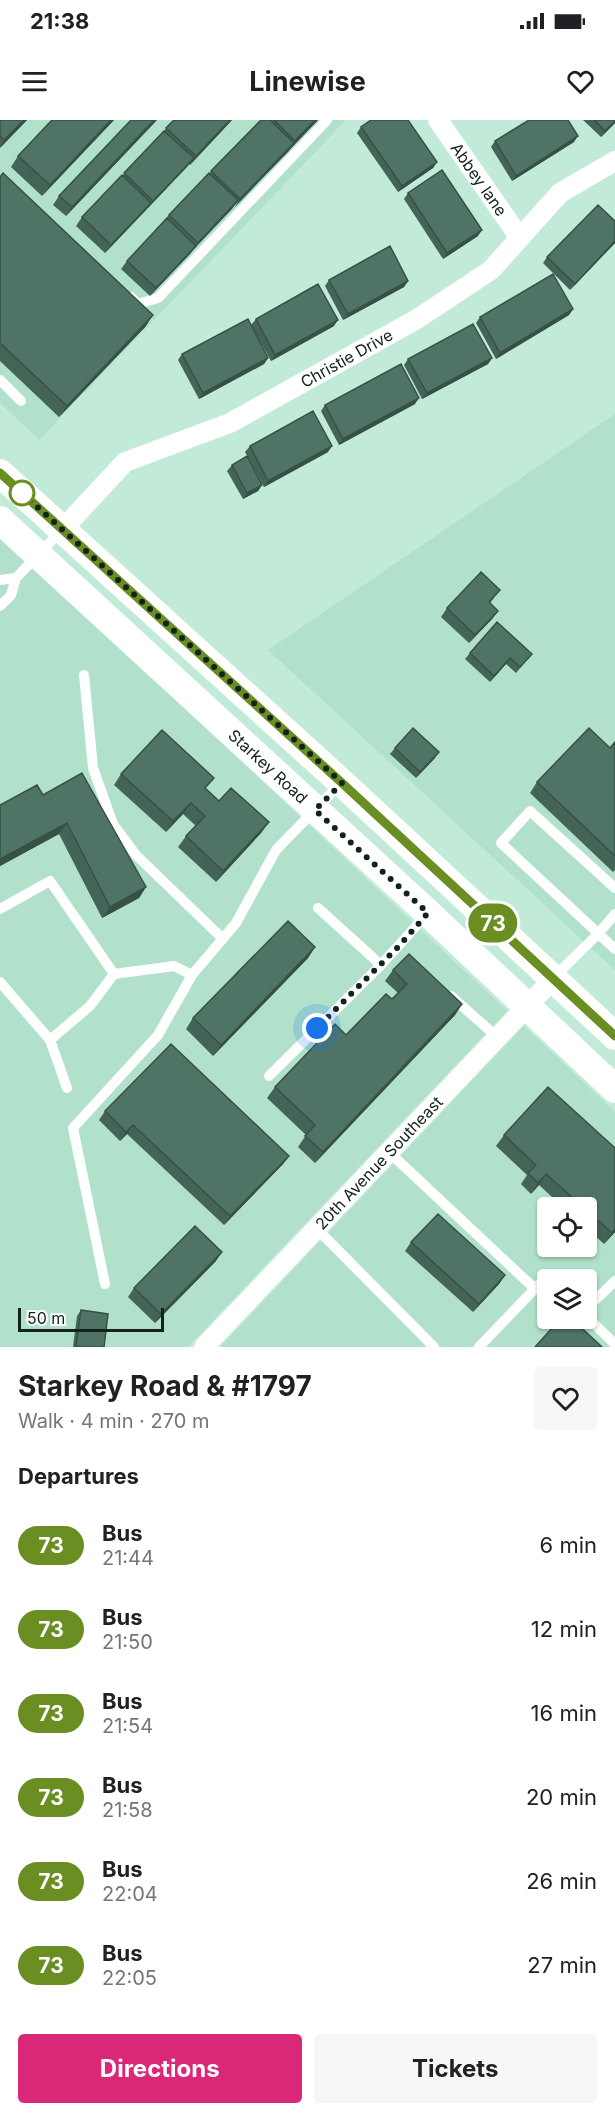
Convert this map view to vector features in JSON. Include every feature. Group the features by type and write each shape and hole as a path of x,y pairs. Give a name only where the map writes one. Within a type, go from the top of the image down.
{"main road":[{"path":"0,473 342,783 615,1036"},
{"name":"Starkey Road","path":"0,520 428,913 615,1089"}],"street":[{"name":"Abbey lane","path":"438,120 520,238"},
{"name":"Christie Drive","path":"62,530 124,462 230,423 417,319 491,270 560,193 615,160"},
{"name":"20th Avenue Southeast","path":"204,1347 553,979"}],"lane":[{"path":"121,288 138,304 158,298 327,120"},
{"path":"0,380 21,400"},
{"path":"0,606 11,595 16,578 62,530"},
{"path":"0,579 16,578"},
{"path":"84,675 93,768 113,824 136,855 223,939"},
{"path":"105,1284 73,1128 158,1035 192,975 236,923 276,850 342,783"},
{"path":"615,888 530,811 501,843 615,949"},
{"path":"0,909 50,881 114,974"},
{"path":"318,908 381,964"},
{"path":"269,1076 381,964 402,951 428,913"},
{"path":"553,979 615,914"},
{"path":"50,1040 90,1006 114,974 174,966 192,975"},
{"path":"0,982 50,1040 67,1088"},
{"path":"439,985 497,1037"},
{"path":"390,1153 534,1288"},
{"path":"317,1229 435,1347"},
{"path":"597,1298 615,1281"},
{"path":"479,1347 537,1285"},
{"path":"597,1327 615,1344"}],"shaded area":[{"path":"0,120 346,120 39,440 0,403"},
{"path":"615,414 615,970 268,650"},
{"path":"0,535 507,1011 188,1347 0,1347"},
{"path":"524,1026 615,1112 615,1347 220,1347"}],"building":[{"path":"0,120 24,120 4,140 0,136"},
{"path":"52,120 111,120 50,185 18,156"},
{"path":"131,120 154,120 72,207 59,196"},
{"path":"174,120 230,120 196,156 166,128"},
{"path":"261,120 270,120 294,143 240,199 211,171"},
{"path":"274,120 315,120 295,141"},
{"path":"371,120 408,120 437,162 402,186 361,127"},
{"path":"529,120 568,120 578,136 516,176 495,141"},
{"path":"594,120 615,120 615,121 605,131"},
{"path":"164,131 194,158 153,201 124,173"},
{"path":"442,170 482,230 447,253 408,193"},
{"path":"3,173 153,315 67,406 0,343 0,177"},
{"path":"209,173 238,200 198,243 169,215"},
{"path":"122,175 151,203 111,245 82,217"},
{"path":"598,205 615,221 615,241 575,284 547,257"},
{"path":"167,218 196,246 156,288 127,261"},
{"path":"390,246 408,281 348,314 329,280"},
{"path":"553,274 573,309 500,353 480,317"},
{"path":"318,284 338,320 275,355 256,319"},
{"path":"248,319 268,358 203,393 182,354"},
{"path":"473,324 492,358 427,393 408,359"},
{"path":"401,364 419,398 343,439 325,405"},
{"path":"313,411 332,446 268,481 250,446"},
{"path":"247,456 262,485 247,493 232,465"},
{"path":"481,572 500,590 489,602 498,611 475,635 447,608"},
{"path":"497,622 532,654 520,667 510,658 494,676 470,653"},
{"path":"413,728 439,752 420,772 395,748"},
{"path":"589,728 610,748 615,742 615,856 537,782"},
{"path":"162,730 214,778 205,788 219,801 231,788 269,822 223,871 186,836 205,816 191,803 173,821 121,774"},
{"path":"82,773 146,887 110,907 67,823 0,859 0,805 37,785 43,795"},
{"path":"288,921 315,947 221,1045 193,1018"},
{"path":"409,954 462,1004 323,1152 305,1136 315,1125 275,1087 335,1024 346,1035 386,994 392,999 407,984 393,970"},
{"path":"171,1044 289,1156 230,1216 133,1125 126,1132 105,1111"},
{"path":"548,1087 615,1148 615,1229 612,1233 599,1221 597,1223 597,1197 572,1197 546,1174 538,1183 528,1173 536,1165 504,1135"},
{"path":"438,1214 505,1275 479,1304 411,1242"},
{"path":"195,1226 222,1252 161,1314 134,1288"},
{"path":"81,1310 108,1314 104,1347 76,1346"},
{"path":"551,1329 583,1329 602,1347 535,1347"}],"bus line":[{"name":"73","path":"0,473 342,783 615,1036"}],"route":[{"path":"22,493 342,783 315,810 428,913 398,947 317,1028"}]}
